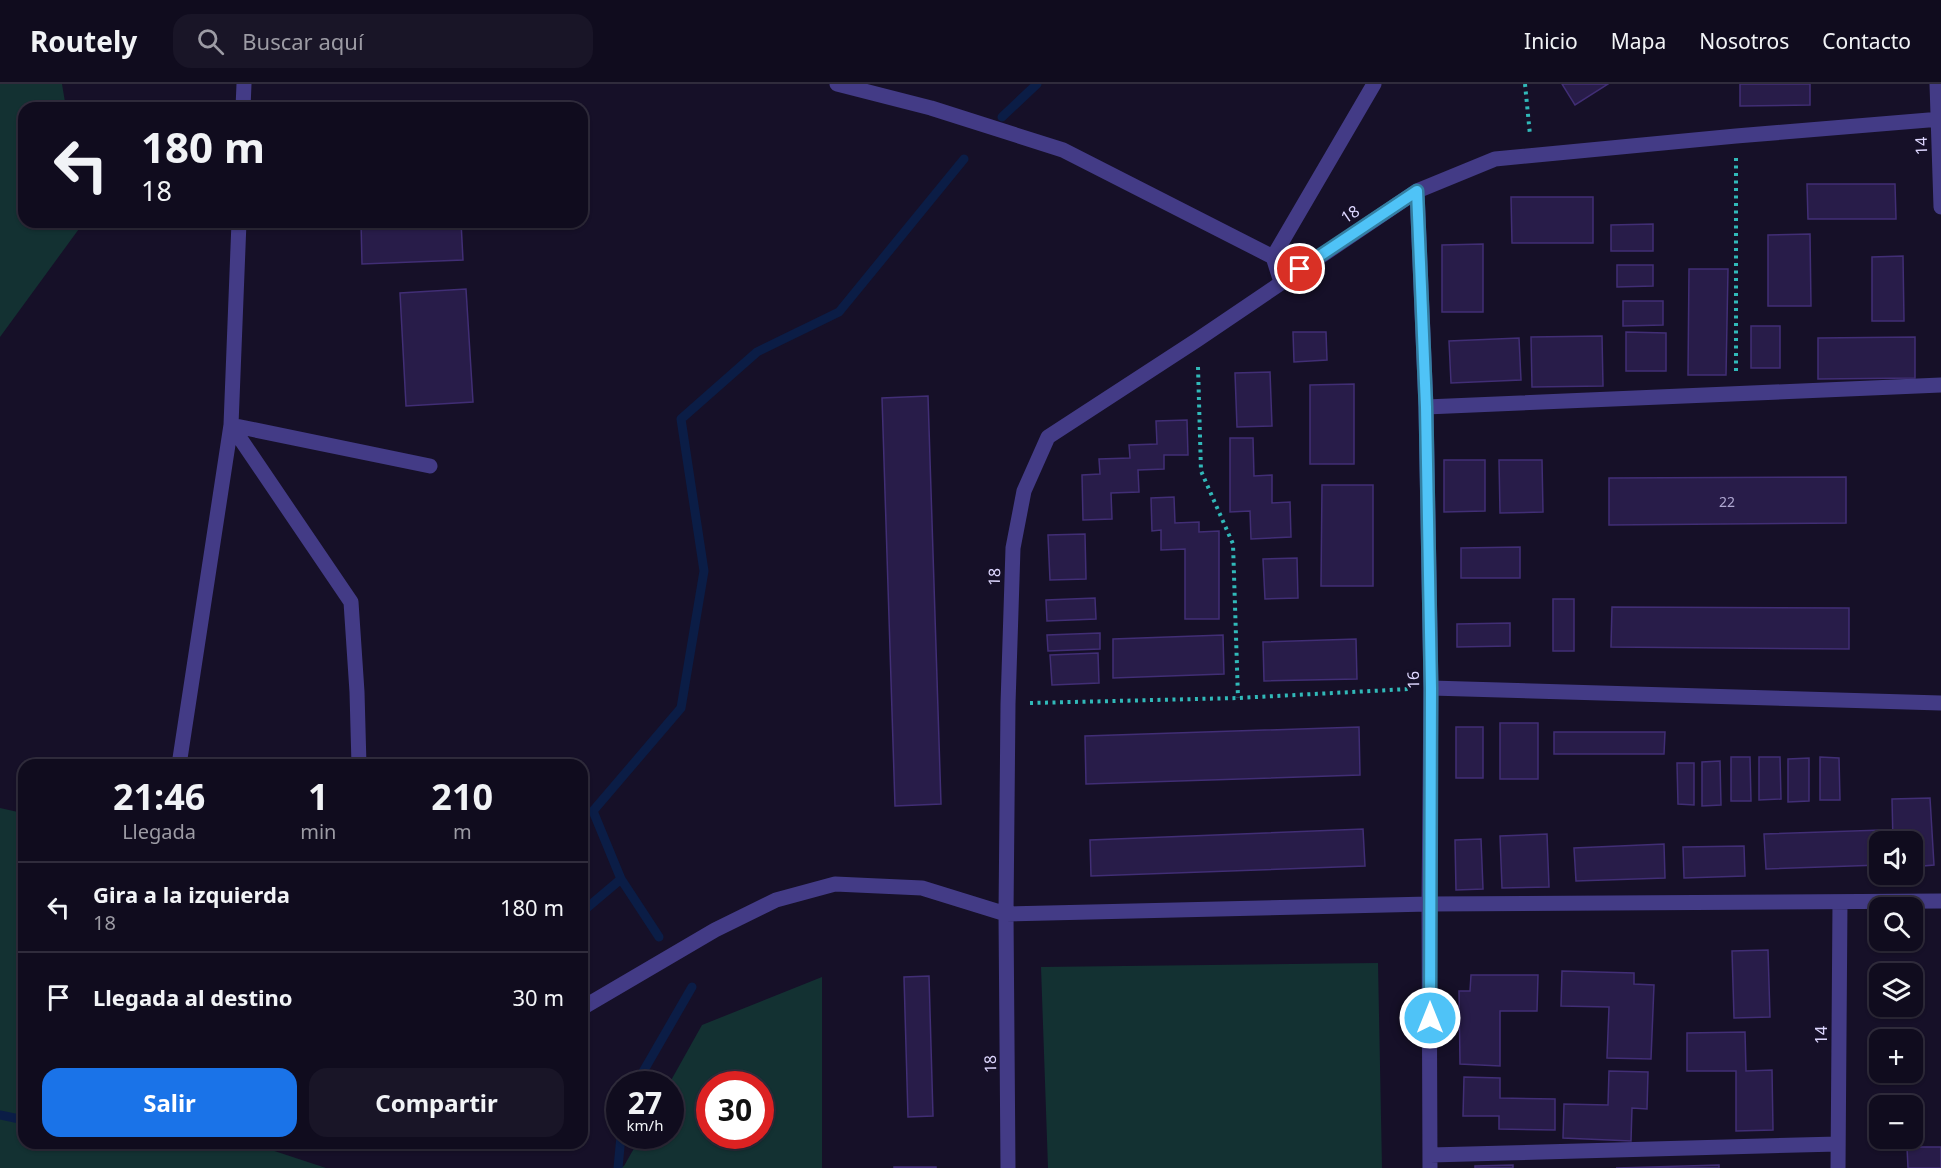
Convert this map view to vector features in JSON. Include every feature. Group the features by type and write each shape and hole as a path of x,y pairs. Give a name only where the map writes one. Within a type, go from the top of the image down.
{"street":[{"path":"243,102 244,84"},
{"path":"837,84 931,108 1063,150 1273,257 1281,282"},
{"path":"1273,257 1374,84"},
{"name":"14","path":"1937,84 1940,119 1941,207"},
{"name":"18","path":"1008,1168 1006,914 1008,704 1013,548 1024,491 1048,437 1197,340 1417,191 1495,159 1940,119"},
{"name":"16","path":"1417,191 1426,407 1431,688 1430,1161"},
{"path":"180,759 231,425 239,228"},
{"path":"1426,407 1941,385"},
{"path":"231,425 430,466"},
{"path":"231,425 351,602 359,759"},
{"path":"1431,688 1941,703"},
{"path":"588,1004 715,930 765,905 835,884 922,888 1006,914 1429,904 1941,901"},
{"name":"14","path":"1838,1168 1840,902"},
{"path":"1430,1161 1838,1144"}],"path":[{"path":"1525,84 1531,156"},
{"path":"1736,136 1736,394"},
{"path":"1197,340 1201,471 1233,544 1238,698"},
{"path":"1008,704 1238,698 1431,688"}],"green space":[{"path":"0,84 62,84 65,102 18,102 18,228 80,228 0,337"},
{"path":"0,808 18,812 18,1149 268,1149 326,1168 0,1168"},
{"path":"1378,963 1382,1168 1048,1168 1041,967"},
{"path":"822,977 822,1168 619,1168 624,1166 634,1149 684,1149 684,1071 676,1071 702,1025"}],"building":[{"path":"1562,84 1608,84 1575,105"},
{"path":"1740,84 1810,84 1810,105 1740,106"},
{"path":"1807,184 1895,184 1896,219 1808,219"},
{"path":"1511,197 1593,197 1593,243 1512,243"},
{"path":"1653,224 1653,251 1611,251 1611,225"},
{"path":"361,228 461,228 463,260 362,264"},
{"path":"1810,234 1811,306 1768,306 1768,235"},
{"path":"1483,244 1483,312 1442,312 1442,245"},
{"path":"1903,256 1904,321 1872,321 1872,257"},
{"path":"1617,265 1653,265 1653,286 1617,287"},
{"path":"1689,269 1728,269 1726,375 1688,375"},
{"path":"466,289 473,402 406,406 400,293"},
{"path":"1623,301 1663,301 1663,325 1623,326"},
{"path":"1751,326 1780,326 1780,368 1751,368"},
{"path":"1293,332 1326,332 1327,360 1294,362"},
{"path":"1626,332 1666,333 1666,371 1626,371"},
{"path":"1602,336 1603,386 1532,387 1531,337"},
{"path":"1915,337 1915,378 1818,379 1818,338"},
{"path":"1519,338 1521,380 1451,383 1449,341"},
{"path":"1270,372 1272,426 1237,427 1235,373"},
{"path":"1354,384 1354,464 1310,464 1310,385"},
{"path":"928,396 941,804 895,806 882,398"},
{"path":"1187,420 1188,455 1164,455 1164,469 1138,470 1139,492 1111,493 1112,519 1083,520 1082,475 1100,474 1099,459 1130,458 1129,445 1157,444 1156,421"},
{"path":"1230,438 1253,438 1254,476 1272,475 1272,503 1290,502 1291,537 1251,539 1250,511 1230,512"},
{"path":"1444,460 1485,460 1485,511 1444,512"},
{"path":"1499,460 1542,460 1543,512 1500,513"},
{"path":"1846,477 1846,523 1609,525 1609,478"},
{"path":"1322,485 1373,485 1373,586 1321,586"},
{"path":"1174,497 1175,523 1199,522 1199,532 1219,531 1219,619 1185,619 1185,549 1161,550 1161,530 1152,531 1151,498"},
{"path":"1085,534 1086,579 1050,580 1048,535"},
{"path":"1520,547 1520,578 1461,578 1461,548"},
{"path":"1297,558 1298,598 1265,599 1263,559"},
{"path":"1095,598 1096,619 1047,621 1046,600"},
{"path":"1553,599 1574,599 1574,651 1553,651"},
{"path":"1612,607 1849,608 1849,649 1611,647"},
{"path":"1510,623 1510,646 1457,647 1457,624"},
{"path":"1100,633 1100,649 1048,651 1047,635"},
{"path":"1223,635 1224,674 1113,678 1113,639"},
{"path":"1356,639 1357,679 1264,681 1263,642"},
{"path":"1098,653 1099,683 1052,685 1050,655"},
{"path":"1500,723 1538,723 1538,779 1500,779"},
{"path":"1359,727 1360,775 1086,784 1085,736"},
{"path":"1456,727 1483,727 1483,778 1456,778"},
{"path":"1554,732 1665,732 1664,754 1554,754"},
{"path":"1731,757 1750,757 1751,801 1731,801"},
{"path":"1759,757 1780,757 1781,799 1759,800"},
{"path":"1820,757 1839,758 1840,800 1820,800"},
{"path":"1809,758 1809,801 1788,802 1788,759"},
{"path":"1720,761 1721,805 1702,806 1702,762"},
{"path":"1677,763 1694,763 1694,805 1678,804"},
{"path":"1930,798 1934,865 1923,866 1923,831 1893,831 1892,799"},
{"path":"1363,829 1365,866 1091,876 1090,840"},
{"path":"1882,830 1869,831 1869,865 1766,869 1764,834"},
{"path":"1547,834 1549,887 1502,888 1500,836"},
{"path":"1481,839 1483,889 1456,890 1455,840"},
{"path":"1664,844 1665,878 1576,881 1574,848"},
{"path":"1744,846 1745,876 1684,878 1683,847"},
{"path":"1768,950 1770,1017 1734,1018 1732,951"},
{"path":"1562,971 1634,973 1634,984 1654,985 1651,1059 1607,1058 1609,1007 1561,1006"},
{"path":"1471,975 1538,975 1537,1011 1500,1011 1500,1066 1460,1064 1459,991 1470,991"},
{"path":"929,976 933,1116 908,1117 904,977"},
{"path":"1745,1032 1746,1071 1772,1070 1773,1130 1736,1131 1736,1071 1687,1071 1687,1033"},
{"path":"1609,1071 1648,1072 1647,1109 1632,1108 1631,1141 1563,1138 1564,1104 1608,1105"},
{"path":"1464,1077 1500,1078 1500,1098 1555,1099 1555,1130 1499,1129 1499,1116 1463,1116"},
{"path":"1941,1147 1941,1168 1908,1168 1907,1149"},
{"path":"1513,1165 1513,1168 1475,1168 1475,1166"},
{"path":"1719,1165 1719,1168 1616,1168"},
{"path":"936,1167 936,1168 894,1168"}],"waterway":[{"path":"1002,117 1037,84"},
{"path":"659,937 621,879 593,811 681,708 704,571 681,419 757,352 839,312 964,159"},
{"path":"588,907 621,879"},
{"path":"644,1071 692,987"},
{"path":"0,1115 18,1119"},
{"path":"618,1168 620,1149"}],"route":[{"path":"1300,269 1417,191 1426,407 1431,688 1430,1018"}]}
